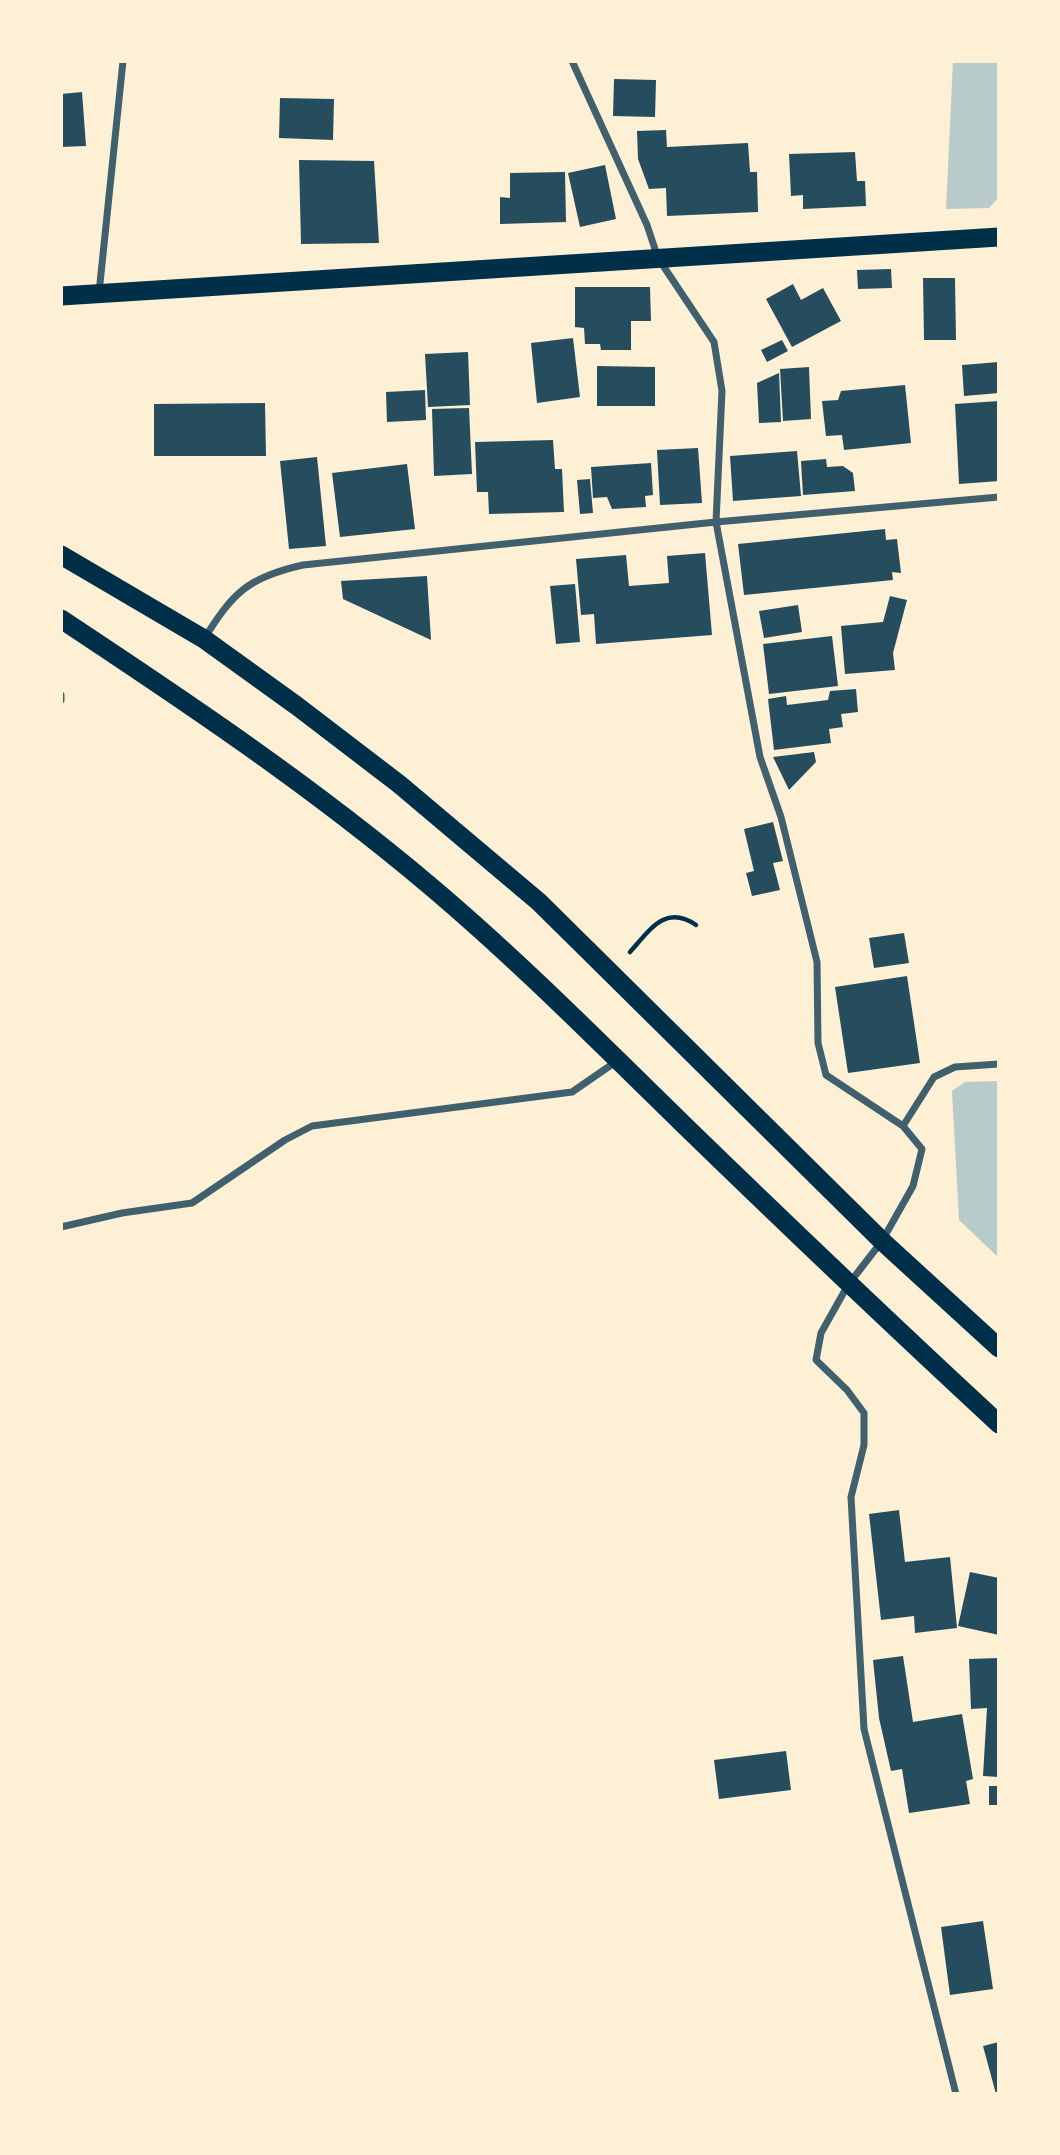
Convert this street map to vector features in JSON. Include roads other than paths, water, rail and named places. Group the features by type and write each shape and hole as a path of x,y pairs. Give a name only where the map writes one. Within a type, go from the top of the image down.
{"highway":[{"path":"61,296 999,237"},
{"path":"61,555 204,639 297,706 399,784 539,902 882,1241 999,1348"},
{"path":"61,619 172,692 325,800 431,887 528,975 848,1285 999,1423"}],"street":[{"path":"99,294 123,61"},
{"path":"572,61 647,225 658,258 714,342 722,391 716,523 760,757 781,817 817,962 818,1043 826,1075 903,1126 922,1149 913,1186 882,1241 848,1285 821,1333 816,1360 847,1390 864,1413 864,1445 851,1497 864,1729 956,2094"},
{"path":"204,639 223,607 248,584 278,571 303,565 999,497"},
{"path":"61,1227 122,1213 192,1203 285,1140 312,1126 572,1092 618,1061"},
{"path":"903,1126 933,1077 956,1067 999,1063"}]}
